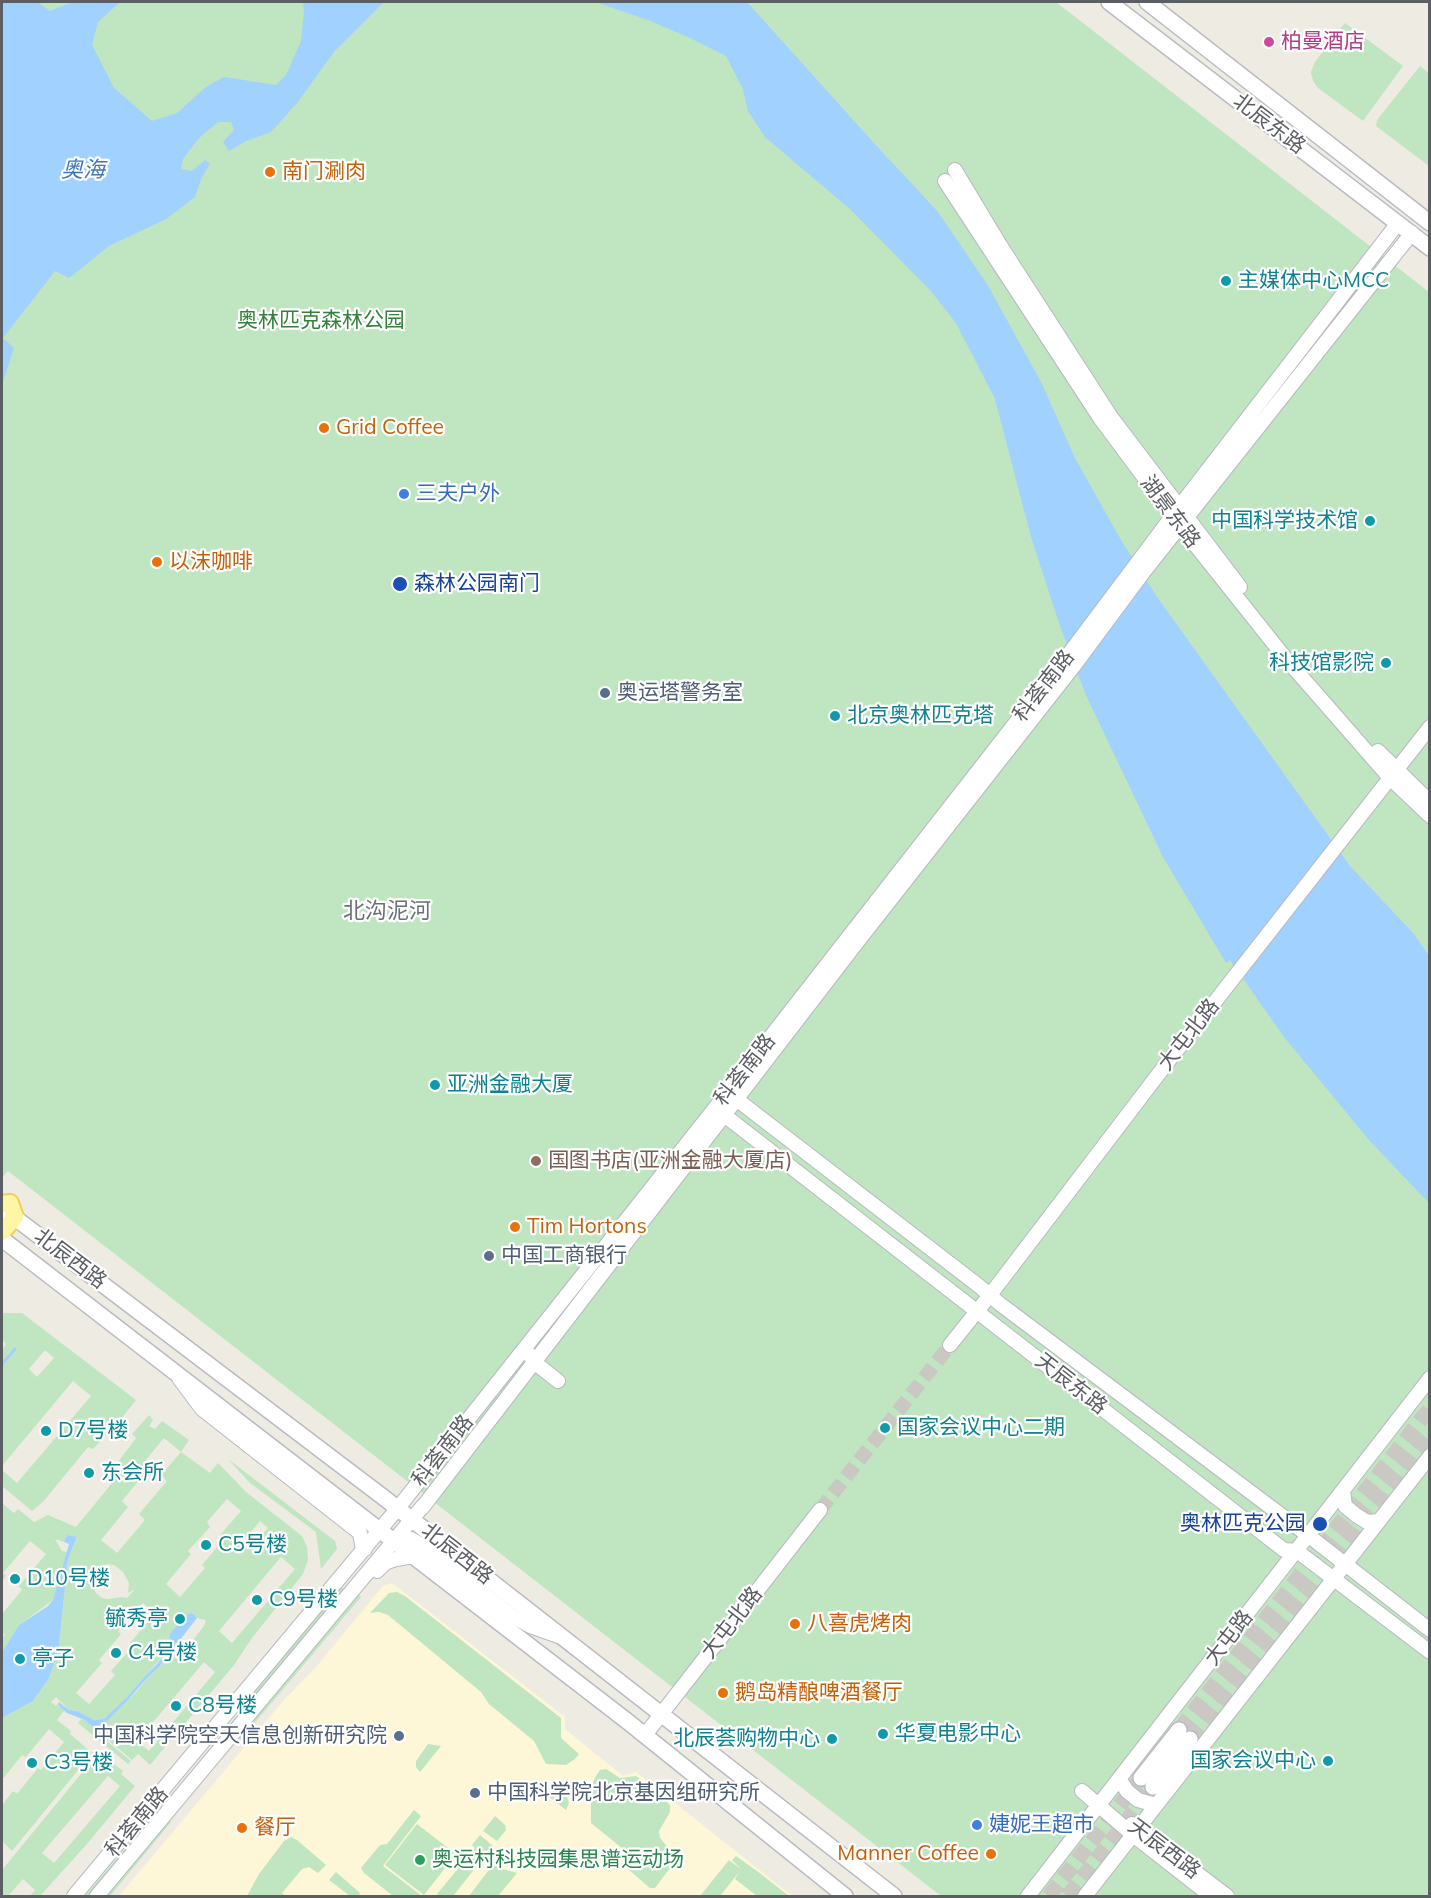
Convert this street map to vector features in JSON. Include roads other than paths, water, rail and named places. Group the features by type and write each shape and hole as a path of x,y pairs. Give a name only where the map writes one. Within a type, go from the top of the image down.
{"main road":[{"name":"北辰东路","path":"1109,2 1430,248"},
{"name":"北辰东路","path":"1147,2 1430,223"},
{"path":"2,1232 6,1209"},
{"name":"北辰西路","path":"6,1209 398,1508 894,1896"},
{"name":"北辰西路","path":"2,1239 645,1735 845,1896"},
{"path":"1147,1783 1184,1735"}],"street":[{"name":"湖景东路","path":"955,171 971,210 1100,418 1180,517 1286,659 1430,816"},
{"name":"湖景东路","path":"945,181 971,210"},
{"name":"科荟南路","path":"1180,517 1398,223"},
{"name":"科荟南路","path":"97,1896 413,1520 732,1096 858,940 1138,570 1412,233"},
{"name":"大屯北路","path":"950,1346 1430,726"},
{"name":"湖景东路","path":"1393,774 1430,802"},
{"name":"天辰东路","path":"732,1096 1430,1630"},
{"name":"科荟南路","path":"74,1896 380,1530 520,1352 720,1112"},
{"name":"天辰东路","path":"720,1112 1284,1550 1297,1551 1430,1652"},
{"path":"520,1352 558,1381"},
{"path":"174,1372 202,1409 360,1533 363,1550 402,1538 411,1539 434,1554 512,1616 530,1626 564,1638"},
{"name":"大屯路","path":"1028,1896 1430,1378"},
{"path":"1085,1896 1430,1456"},
{"path":"1343,1491 1345,1506 1367,1522 1379,1521"},
{"path":"352,1508 388,1525 398,1524 423,1506"},
{"name":"大屯北路","path":"645,1735 820,1510"},
{"path":"294,1661 314,1644 380,1568 396,1559 414,1556"},
{"path":"338,1580 348,1582 352,1591"},
{"path":"1119,1779 1127,1791 1138,1800 1156,1805"},
{"name":"天辰西路","path":"1082,1791 1136,1832 1211,1896"},
{"name":"天辰西路","path":"1136,1832 1227,1896"}],"water":[{"name":"奥海","path":"2,2 39,2 50,11 72,2 120,2 98,22 92,45 114,88 152,121 177,113 206,87 224,77 276,85 286,75 301,41 303,2 384,2 334,52 297,103 271,132 246,141 229,151 223,142 234,130 231,122 218,122 199,138 183,159 181,169 192,171 205,160 210,164 201,179 195,197 166,219 109,246 69,278 55,271 3,338 14,348 2,385"},
{"path":"595,2 747,2 938,212 987,284 1041,382 1075,458 1121,540 1157,597 1350,866 1414,934 1429,956 1429,1203 1369,1140 1284,1037 1230,960 1226,963 1163,857 1085,693 1031,537 995,399 956,323 930,290 851,210 765,137 748,111 743,89 726,56 648,20"},
{"path":"67,1535 77,1537 68,1559 58,1654 48,1680 33,1701 2,1718 2,1652 19,1625 48,1606 53,1600 69,1544 64,1542"},
{"path":"188,1613 194,1614 197,1618 159,1667 100,1728 95,1728 85,1720 62,1709 59,1702 69,1710 77,1711 94,1720 104,1719 157,1664 172,1645 170,1634 179,1623 182,1625"}],"waterway":[{"path":"2,1364 15,1349"}],"tunnel":[{"path":"820,1510 950,1345"},
{"path":"1179,1730 1430,1408"},
{"path":"1190,1739 1430,1432"},
{"path":"1049,1896 1141,1778"},
{"path":"1068,1896 1153,1787"}],"place":[{"name":"柏曼酒店","path":"1269,42"},
{"name":"南门涮肉","path":"270,172"},
{"name":"主媒体中心MCC","path":"1226,281"},
{"name":"Grid Coffee","path":"324,428"},
{"name":"三夫户外","path":"404,494"},
{"name":"中国科学技术馆","path":"1370,521"},
{"name":"以沫咖啡","path":"157,562"},
{"name":"森林公园南门","path":"400,584"},
{"name":"科技馆影院","path":"1386,663"},
{"name":"奥运塔警务室","path":"605,693"},
{"name":"北京奥林匹克塔","path":"835,716"},
{"name":"亚洲金融大厦","path":"435,1085"},
{"name":"国图书店(亚洲金融大厦店)","path":"536,1161"},
{"name":"Tim Hortons","path":"515,1227"},
{"name":"中国工商银行","path":"489,1256"},
{"name":"国家会议中心二期","path":"885,1428"},
{"name":"D7号楼","path":"46,1431"},
{"name":"东会所","path":"89,1473"},
{"name":"奥林匹克公园","path":"1320,1524"},
{"name":"C5号楼","path":"206,1545"},
{"name":"D10号楼","path":"15,1579"},
{"name":"C9号楼","path":"257,1600"},
{"name":"毓秀亭","path":"180,1619"},
{"name":"八喜虎烤肉","path":"795,1624"},
{"name":"C4号楼","path":"116,1653"},
{"name":"亭子","path":"20,1659"},
{"name":"鹅岛精酿啤酒餐厅","path":"723,1693"},
{"name":"C8号楼","path":"176,1706"},
{"name":"华夏电影中心","path":"883,1734"},
{"name":"中国科学院空天信息创新研究院","path":"399,1736"},
{"name":"北辰荟购物中心","path":"832,1739"},
{"name":"国家会议中心","path":"1328,1761"},
{"name":"C3号楼","path":"32,1763"},
{"name":"中国科学院北京基因组研究所","path":"475,1793"},
{"name":"婕妮王超市","path":"977,1825"},
{"name":"餐厅","path":"242,1828"},
{"name":"Manner Coffee","path":"991,1854"},
{"name":"奥运村科技园集思谱运动场","path":"420,1860"}],"district":[{"name":"北沟泥河","path":"387,911"}],"park label":[{"name":"奥林匹克森林公园","path":"321,321"}]}
